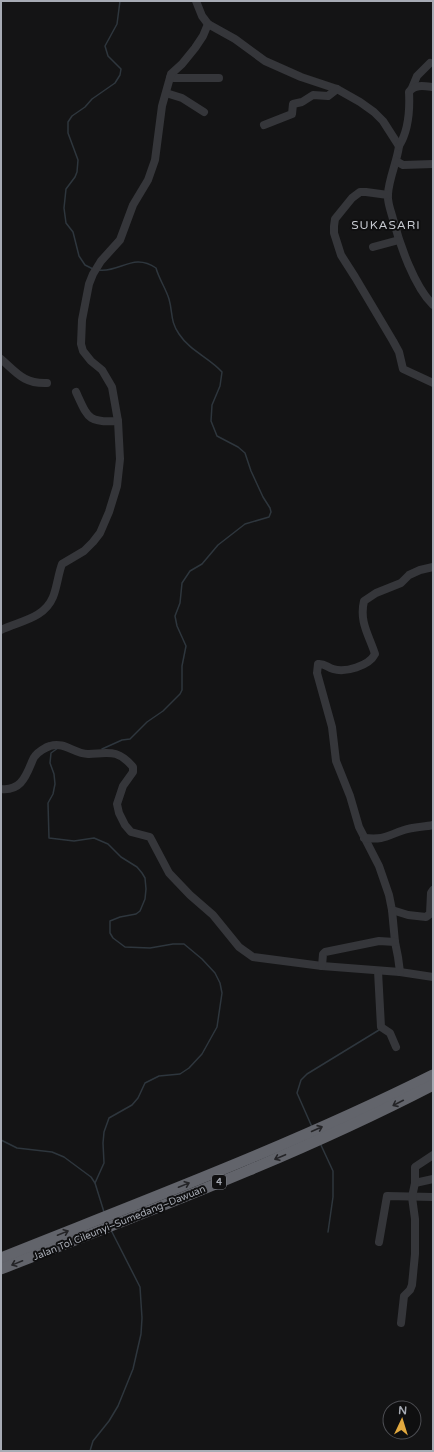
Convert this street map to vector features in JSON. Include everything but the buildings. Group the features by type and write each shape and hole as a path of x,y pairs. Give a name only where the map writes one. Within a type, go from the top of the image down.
{"highway":[{"name":"Jalan Tol Cileunyi–Sumedang–Dawuan","path":"1,1258 191,1183 262,1153 383,1100 433,1075"},
{"name":"Jalan Tol Cileunyi–Sumedang–Dawuan","path":"1,1269 188,1195 295,1150 388,1108 433,1085"}],"street":[{"path":"196,1 202,16 208,24 235,39 265,61 277,67 337,89 360,102 374,112 387,126 399,146"},
{"path":"1,630 39,615 52,598 62,564 84,551 93,542 100,533 109,512 117,486 120,459 118,421 112,387 102,370 91,361 83,351 81,344 82,320 86,297 93,274 101,260 120,240 133,205 148,180 155,160 162,106 171,74 182,64 195,48 203,36 208,24"},
{"path":"430,63 417,76 409,92 409,115 407,129 405,137 399,146 388,195 399,240 419,286 433,305"},
{"path":"170,78 219,78"},
{"path":"412,88 415,86 433,87"},
{"path":"264,125 292,114 293,104 302,102 313,95 328,96 337,89"},
{"path":"166,94 182,98 204,112"},
{"path":"396,161 403,165 433,164"},
{"path":"388,195 360,192 352,198 336,219 334,233 341,255 356,277 399,352 403,369 433,383"},
{"path":"373,247 399,240"},
{"path":"1,359 21,377 33,382 47,383"},
{"path":"76,392 84,411 90,418 102,422 118,421"},
{"path":"400,972 389,895 379,866 359,827 350,796 336,761 332,727 317,673 317,666 322,663 332,669 342,671 350,670 369,661 375,654 364,627 364,601 376,593 401,583 409,575 420,570 433,567"},
{"path":"1,789 7,790 18,786 26,776 35,756 49,746 62,745 82,754 112,752 123,757 133,767 133,772 123,786 118,804 119,813 125,825 131,832 150,836 169,873 190,895 213,914 239,947 253,957 322,966 400,972 433,977"},
{"path":"364,838 386,838 405,830 433,825"},
{"path":"392,910 426,917 430,914 431,892 433,890"},
{"path":"322,966 323,954 325,952 379,941 395,942"},
{"path":"378,971 381,1027 390,1034 396,1047"},
{"path":"401,1323 404,1296 410,1290 412,1285 415,1254 415,1219 412,1197 415,1183 415,1167 433,1155"},
{"path":"415,1183 433,1178"},
{"path":"379,1242 387,1196 433,1197"}],"waterway":[{"path":"93,269 85,265 79,256 73,232 66,223 64,208 66,189 75,177 78,160 68,133 68,122 72,116 85,107 92,99 115,83 120,75 121,69 108,56 105,46 117,24 120,1"},
{"path":"99,270 114,269 133,262 148,264 156,268 168,295 173,321 179,334 194,350 222,372 220,386 212,405 211,421 217,436 238,447 245,453 251,471 271,512 269,517 245,524 218,545 202,564 190,571 182,583 180,603 175,616 177,626 186,646 182,666 182,690 180,694 163,711 147,722 130,739 122,740 102,749"},
{"path":"58,748 51,753 50,763 54,774 55,784 53,794 48,803 49,838 74,841 94,838 108,844 121,857 137,867 145,878 145,899 140,911 136,914 120,917 110,921 110,933 113,938 125,947 150,948 173,944 184,944 202,959 215,973 220,983 222,993 217,1027 202,1054 189,1068 180,1074 159,1076 145,1083 138,1098 132,1105 109,1118 104,1132 104,1163 95,1183"},
{"path":"312,1127 297,1093 301,1080 307,1074 379,1030"},
{"path":"1,1140 17,1148 52,1152 64,1157 91,1177 95,1183 104,1212"},
{"path":"320,1143 333,1171 333,1197 328,1232"},
{"path":"90,1451 93,1441 109,1421 118,1406 133,1369 141,1334 142,1318 140,1287 111,1230"}],"district":[{"name":"SUKASARI","path":"386,225"}]}
